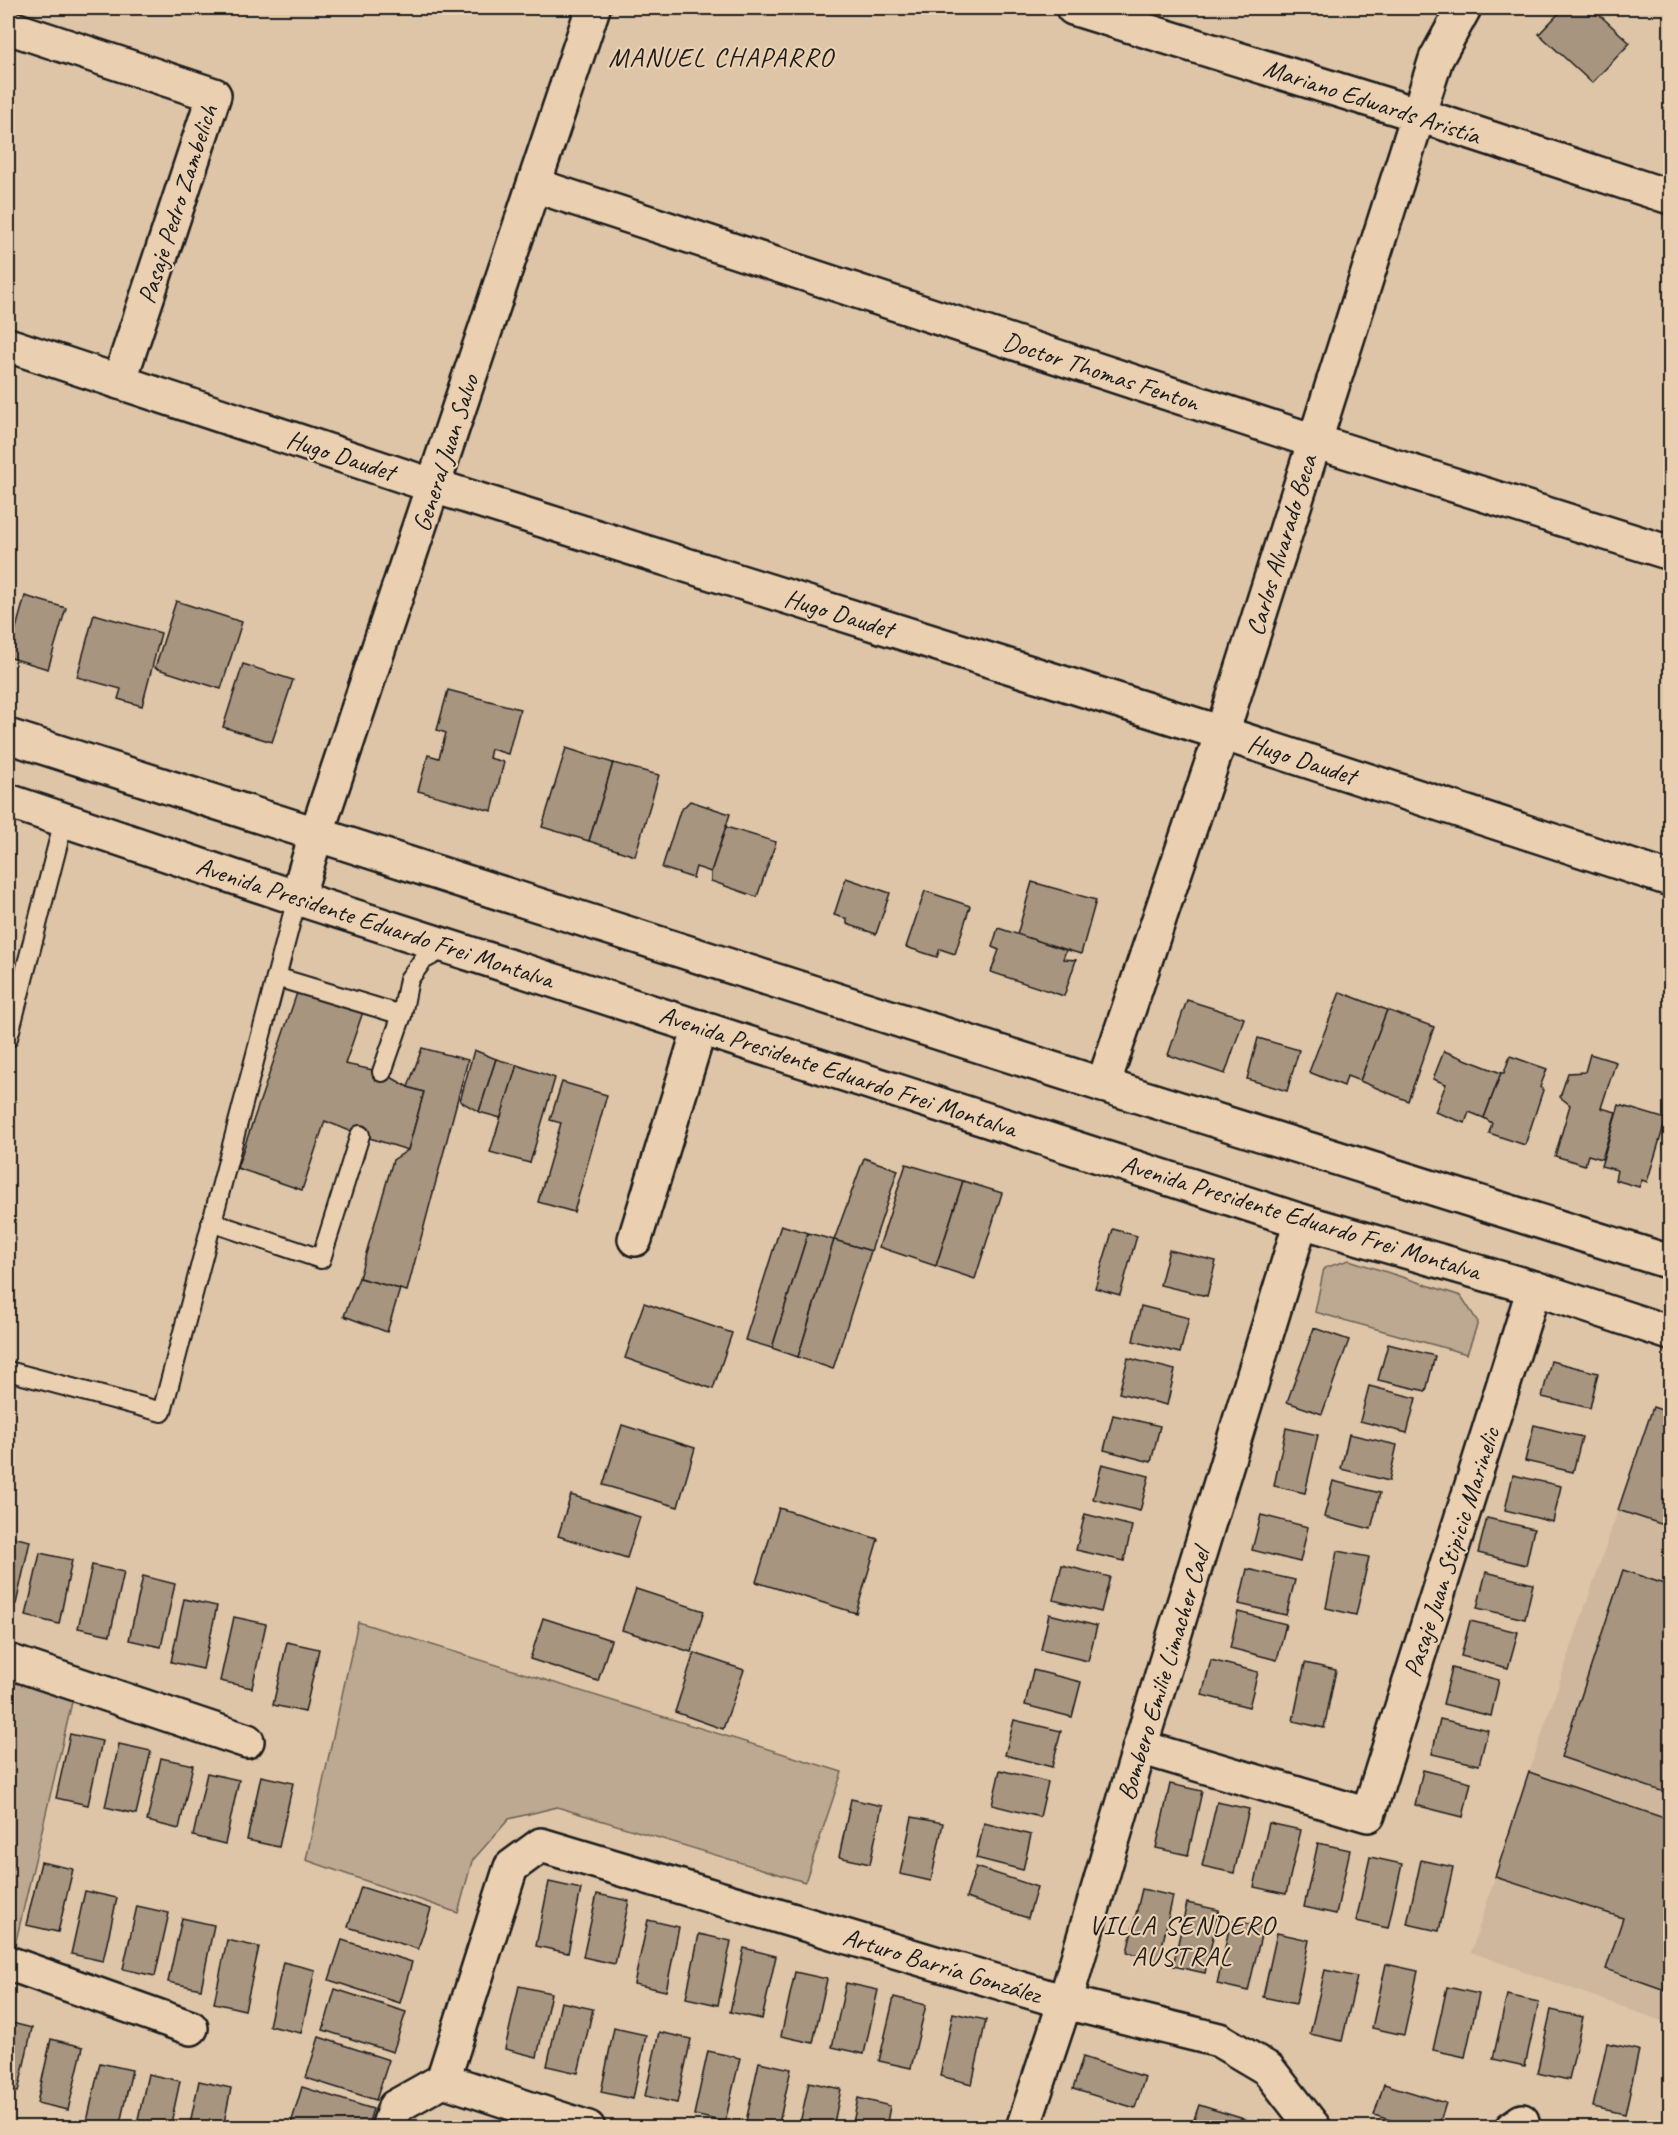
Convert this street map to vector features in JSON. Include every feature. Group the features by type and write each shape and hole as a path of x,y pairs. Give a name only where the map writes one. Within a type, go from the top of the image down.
{"street":[{"name":"General Juan Salvo","path":"297,898 316,835 593,8"},
{"name":"Mariano Edwards Aristía","path":"1073,8 1419,115 1671,197"},
{"name":"Carlos Alvarado Beca","path":"1103,1085 1222,733 1436,59 1464,8"},
{"name":"Pasaje Pedro Zambelich","path":"8,27 214,95 119,382"},
{"name":"Doctor Thomas Fenton","path":"534,185 1314,441 1671,553"},
{"name":"Hugo Daudet","path":"8,345 434,486 1222,733 1671,879"},
{"path":"8,736 1103,1085 1671,1262"},
{"name":"Avenida Presidente Eduardo Frei Montalva","path":"8,801 297,898 1301,1221 1534,1288 1671,1332"},
{"path":"635,1239 700,1027"},
{"name":"Bombero Emilie Limacher Cael","path":"1023,2127 1065,2002 1140,1747 1301,1221"},
{"name":"Pasaje Juan Stipicic Marinelic","path":"1140,1747 1368,1815 1534,1288"},
{"path":"8,1661 247,1741"},
{"name":"Arturo Barría González","path":"444,2080 511,1867 541,1845 1065,2002 1220,2040 1268,2069 1314,2127"},
{"path":"8,1963 190,2028"},
{"path":"388,2127 395,2107 444,2080 588,2127"}],"lane":[{"path":"8,1038 64,820"},
{"path":"8,1371 162,1412 297,898"},
{"path":"382,1072 402,1014 409,979 423,960 448,946"},
{"path":"276,977 402,1014"},
{"path":"211,1222 321,1259 360,1135"}],"shaded area":[{"path":"1349,1260 1461,1296 1478,1322 1467,1354 1315,1312 1324,1268"},
{"path":"1653,1407 1670,1412 1670,2024 1471,1952 1529,1772"},
{"path":"358,1622 842,1772 805,1882 557,1807 509,1819 472,1861 458,1913 306,1860"},
{"path":"8,1675 73,1698 12,1958 8,1956"}],"building":[{"path":"1564,8 1592,8 1630,43 1592,83 1539,34"},
{"path":"25,596 66,608 48,669 8,657"},
{"path":"176,601 242,622 221,689 155,668"},
{"path":"94,614 161,633 142,706 118,699 121,689 77,677"},
{"path":"243,664 293,680 272,742 223,727"},
{"path":"448,690 520,709 508,754 491,749 489,758 504,762 492,811 418,791 428,755 439,758 446,733 437,730"},
{"path":"566,748 613,763 589,841 542,827"},
{"path":"613,763 659,775 635,856 589,841"},
{"path":"690,801 730,814 711,872 696,867 693,878 662,868 680,811"},
{"path":"726,827 776,842 757,897 711,881 711,872"},
{"path":"846,878 890,893 876,934 847,924 847,919 834,915"},
{"path":"1032,882 1096,900 1081,954 1017,935"},
{"path":"925,891 970,906 955,954 940,949 937,957 906,947"},
{"path":"998,928 1066,950 1063,959 1076,960 1064,996 991,972 999,950 992,947"},
{"path":"299,987 364,1009 345,1064 382,1072 408,1087 424,1092 408,1150 325,1121 302,1190 237,1168"},
{"path":"1340,992 1387,1010 1360,1081 1347,1076 1344,1086 1309,1072"},
{"path":"1187,1000 1244,1018 1225,1074 1168,1055"},
{"path":"1387,1010 1434,1027 1408,1101 1360,1081"},
{"path":"1258,1038 1299,1050 1287,1091 1247,1079"},
{"path":"422,1048 468,1060 407,1291 359,1278 393,1160 408,1150 424,1092 408,1087"},
{"path":"474,1050 496,1059 479,1112 460,1101"},
{"path":"1444,1051 1501,1073 1484,1118 1469,1112 1465,1123 1435,1112 1446,1084 1433,1079"},
{"path":"1590,1054 1616,1062 1601,1108 1616,1112 1602,1159 1588,1155 1585,1165 1555,1156 1570,1105 1560,1097 1568,1073 1585,1072"},
{"path":"1510,1056 1547,1069 1540,1087 1543,1090 1525,1145 1489,1133 1492,1123 1484,1118"},
{"path":"496,1059 517,1065 501,1118 479,1112"},
{"path":"517,1065 555,1078 530,1163 490,1152"},
{"path":"562,1082 607,1095 574,1212 538,1202 561,1123 550,1120"},
{"path":"1619,1105 1666,1119 1647,1182 1642,1180 1639,1187 1615,1180 1617,1170 1601,1166"},
{"path":"864,1158 898,1170 871,1251 834,1240"},
{"path":"906,1164 963,1181 936,1266 879,1247"},
{"path":"963,1181 1002,1193 975,1279 936,1266"},
{"path":"781,1225 808,1233 772,1348 745,1340"},
{"path":"1113,1229 1137,1236 1120,1295 1095,1288"},
{"path":"808,1233 834,1240 798,1357 772,1348"},
{"path":"834,1240 871,1251 833,1369 798,1357"},
{"path":"1169,1250 1216,1261 1207,1296 1160,1285"},
{"path":"359,1278 400,1289 387,1332 344,1316"},
{"path":"644,1303 732,1333 713,1389 625,1358"},
{"path":"1141,1306 1189,1318 1180,1353 1133,1341"},
{"path":"1314,1328 1349,1340 1322,1414 1287,1402"},
{"path":"1388,1344 1435,1356 1426,1391 1378,1380"},
{"path":"1128,1358 1175,1370 1167,1405 1119,1393"},
{"path":"1551,1361 1598,1373 1590,1408 1542,1397"},
{"path":"1369,1386 1416,1398 1407,1433 1360,1421"},
{"path":"1653,1407 1670,1413 1670,1527 1618,1510"},
{"path":"1113,1415 1160,1426 1151,1462 1104,1450"},
{"path":"622,1425 695,1448 678,1507 603,1485"},
{"path":"1534,1425 1582,1437 1573,1472 1525,1461"},
{"path":"1286,1428 1318,1435 1305,1493 1274,1486"},
{"path":"1349,1434 1397,1445 1389,1481 1341,1469"},
{"path":"1102,1464 1149,1476 1140,1511 1093,1499"},
{"path":"1513,1475 1561,1486 1553,1522 1505,1510"},
{"path":"1333,1481 1380,1493 1371,1529 1324,1517"},
{"path":"571,1495 640,1517 627,1558 558,1536"},
{"path":"779,1508 878,1539 856,1613 756,1582"},
{"path":"1085,1514 1132,1526 1124,1561 1076,1550"},
{"path":"1261,1515 1308,1527 1300,1562 1252,1550"},
{"path":"1487,1518 1534,1529 1526,1565 1478,1553"},
{"path":"8,1536 30,1541 16,1604 8,1602"},
{"path":"1337,1551 1369,1557 1356,1615 1326,1608"},
{"path":"40,1553 72,1560 59,1624 26,1616"},
{"path":"92,1565 124,1572 110,1635 78,1628"},
{"path":"1062,1565 1110,1577 1101,1612 1053,1600"},
{"path":"1670,1566 1670,1794 1561,1757 1623,1570 1664,1584"},
{"path":"1247,1569 1295,1580 1286,1615 1239,1604"},
{"path":"1486,1572 1533,1584 1525,1619 1477,1608"},
{"path":"143,1576 175,1584 161,1647 129,1640"},
{"path":"636,1589 704,1611 691,1652 622,1630"},
{"path":"184,1599 217,1606 203,1669 171,1662"},
{"path":"1238,1612 1286,1624 1277,1660 1230,1648"},
{"path":"1049,1614 1097,1626 1088,1661 1041,1650"},
{"path":"234,1617 266,1624 252,1688 220,1681"},
{"path":"543,1618 611,1640 598,1681 530,1659"},
{"path":"1470,1621 1518,1632 1508,1668 1461,1656"},
{"path":"287,1642 319,1649 305,1712 273,1705"},
{"path":"694,1653 744,1670 723,1729 675,1712"},
{"path":"1211,1660 1258,1672 1249,1707 1202,1695"},
{"path":"1305,1663 1336,1670 1324,1728 1293,1721"},
{"path":"1452,1668 1499,1680 1491,1716 1443,1704"},
{"path":"1033,1670 1081,1682 1072,1717 1025,1705"},
{"path":"1440,1719 1488,1730 1479,1765 1432,1754"},
{"path":"1014,1720 1061,1731 1052,1767 1005,1755"},
{"path":"70,1734 102,1741 88,1805 56,1798"},
{"path":"119,1744 151,1751 136,1814 105,1807"},
{"path":"161,1758 193,1765 179,1829 147,1821"},
{"path":"1000,1770 1048,1782 1040,1817 992,1805"},
{"path":"1423,1770 1471,1782 1463,1817 1415,1805"},
{"path":"1529,1772 1670,1820 1670,1973 1665,1990 1606,1969 1623,1918 1495,1877"},
{"path":"207,1773 239,1780 225,1844 193,1836"},
{"path":"261,1776 293,1783 279,1847 247,1840"},
{"path":"1170,1784 1202,1791 1188,1855 1156,1848"},
{"path":"851,1799 882,1806 870,1864 839,1857"},
{"path":"1217,1802 1249,1809 1234,1873 1202,1866"},
{"path":"912,1817 943,1823 931,1881 900,1874"},
{"path":"984,1823 1031,1835 1023,1870 976,1858"},
{"path":"1269,1823 1301,1830 1286,1894 1254,1887"},
{"path":"1318,1843 1350,1850 1336,1914 1304,1907"},
{"path":"1370,1857 1402,1864 1388,1928 1356,1921"},
{"path":"1421,1860 1453,1867 1439,1931 1407,1924"},
{"path":"41,1862 73,1869 58,1932 26,1925"},
{"path":"976,1867 1037,1887 1028,1918 966,1898"},
{"path":"549,1882 581,1889 568,1953 536,1946"},
{"path":"361,1887 431,1909 418,1949 348,1927"},
{"path":"1142,1889 1173,1896 1159,1960 1127,1952"},
{"path":"85,1891 117,1898 103,1961 71,1954"},
{"path":"597,1894 629,1901 615,1964 583,1957"},
{"path":"1187,1903 1219,1910 1205,1973 1173,1966"},
{"path":"137,1906 169,1913 155,1976 123,1969"},
{"path":"182,1918 214,1925 201,1989 168,1982"},
{"path":"648,1920 679,1927 666,1991 634,1984"},
{"path":"1231,1920 1263,1927 1248,1991 1217,1984"},
{"path":"1277,1933 1309,1940 1296,2004 1263,1997"},
{"path":"699,1934 731,1941 718,2005 686,1998"},
{"path":"227,1940 259,1947 245,2010 214,2003"},
{"path":"342,1940 412,1962 400,2003 329,1980"},
{"path":"744,1948 776,1956 762,2019 730,2012"},
{"path":"283,1962 315,1970 301,2033 269,2026"},
{"path":"1386,1964 1418,1971 1404,2035 1372,2028"},
{"path":"1325,1970 1357,1977 1342,2041 1310,2034"},
{"path":"795,1972 827,1979 813,2043 781,2036"},
{"path":"846,1983 878,1990 864,2054 832,2047"},
{"path":"519,1986 551,1993 537,2057 505,2049"},
{"path":"1447,1987 1479,1994 1465,2057 1433,2050"},
{"path":"335,1989 406,2012 393,2052 323,2030"},
{"path":"1507,1995 1539,2002 1525,2066 1493,2059"},
{"path":"894,1997 926,2005 911,2068 879,2061"},
{"path":"561,2002 593,2009 578,2073 547,2066"},
{"path":"1551,2010 1583,2017 1569,2080 1537,2073"},
{"path":"953,2013 986,2020 972,2084 940,2076"},
{"path":"8,2022 32,2028 18,2092 8,2089"},
{"path":"614,2028 646,2035 633,2099 601,2092"},
{"path":"659,2032 691,2039 677,2103 645,2096"},
{"path":"319,2037 389,2060 376,2100 306,2078"},
{"path":"51,2039 83,2047 68,2110 37,2103"},
{"path":"1607,2043 1639,2050 1625,2114 1593,2107"},
{"path":"708,2051 740,2058 725,2122 694,2115"},
{"path":"1083,2057 1145,2077 1135,2108 1073,2089"},
{"path":"759,2062 791,2069 778,2128 745,2126"},
{"path":"100,2063 132,2070 119,2128 86,2126"},
{"path":"148,2074 180,2081 170,2128 136,2128"},
{"path":"199,2081 231,2088 223,2128 189,2128"},
{"path":"809,2082 841,2089 833,2128 799,2128"},
{"path":"1384,2084 1446,2103 1438,2128 1415,2128 1374,2115"},
{"path":"302,2087 373,2109 367,2128 290,2127"},
{"path":"858,2098 890,2106 886,2128 852,2128"},
{"path":"1199,2105 1260,2124 1259,2128 1191,2128"},
{"path":"1063,2120 1085,2128 1060,2128"}],"district":[{"name":"MANUEL CHAPARRO","path":"721,57"},
{"name":"VILLA SENDERO AUSTRAL","path":"1182,1940"}]}
